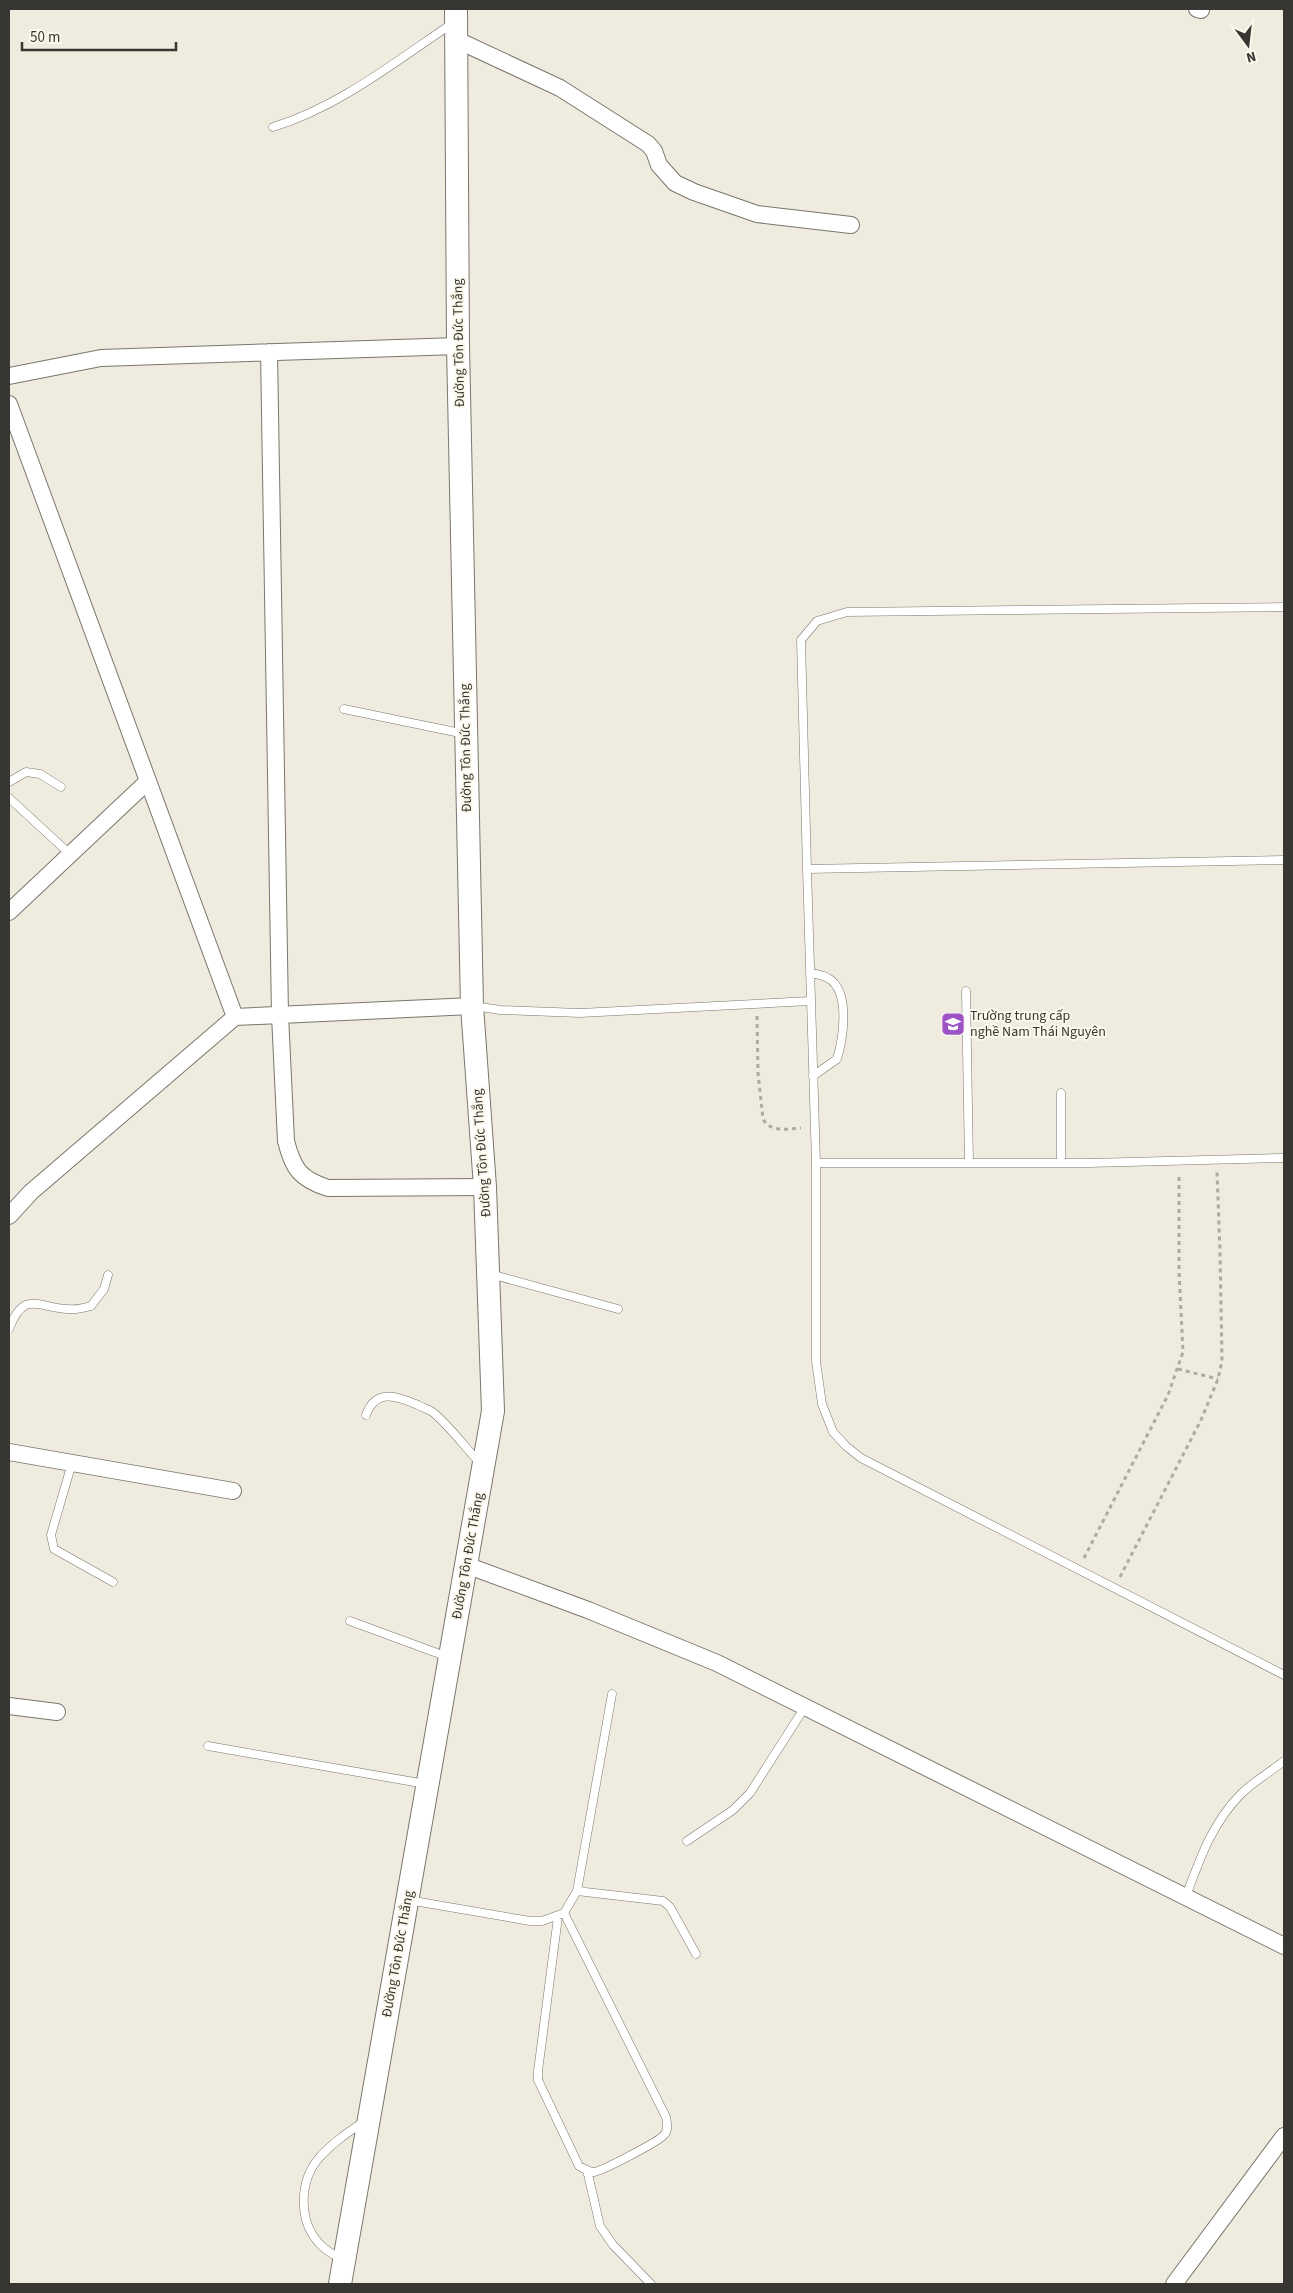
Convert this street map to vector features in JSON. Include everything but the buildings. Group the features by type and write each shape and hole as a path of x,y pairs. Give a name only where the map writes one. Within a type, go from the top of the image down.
{"main road":[{"name":"Đường Tôn Đức Thắng","path":"340,2284 493,1411 485,1187 472,1006 458,346 457,23"}],"street":[{"path":"457,23 648,144 654,151 659,165 675,183 694,192 757,214 851,225"},
{"path":"9,376 101,358 458,346"},
{"path":"269,352 280,1015 286,1142 290,1158 299,1173 310,1182 328,1188 485,1187"},
{"path":"9,404 235,1017"},
{"path":"9,912 147,782"},
{"path":"9,1216 31,1192 235,1017 472,1006"},
{"path":"9,1452 233,1491"},
{"path":"466,1565 672,1643 805,1707 1284,1946"},
{"path":"9,1706 57,1712"},
{"path":"1174,2284 1284,2136"}],"lane":[{"path":"273,127 301,119 335,101 457,23"},
{"path":"1284,607 847,612 817,621 801,640 816,1163 816,1361 822,1404 833,1432 861,1458 1115,1586 1284,1675"},
{"path":"344,710 466,734"},
{"path":"9,782 26,772 40,774 62,787"},
{"path":"9,798 71,855"},
{"path":"807,870 1284,860"},
{"path":"810,973 828,978 835,985 842,1004 844,1026 837,1059 813,1076"},
{"path":"966,991 969,1163"},
{"path":"472,1006 500,1010 580,1013 810,1001"},
{"path":"1061,1093 1061,1163"},
{"path":"816,1163 1061,1163 1284,1158"},
{"path":"488,1273 618,1309"},
{"path":"9,1329 16,1313 28,1304 36,1302 70,1310 91,1306 104,1289 108,1274"},
{"path":"366,1415 370,1405 381,1398 387,1396 401,1398 434,1413 483,1466"},
{"path":"72,1463 51,1536 54,1548 113,1582"},
{"path":"350,1620 450,1657"},
{"path":"561,1915 666,2117 668,2125 665,2134 656,2140 604,2169 593,2172 579,2166 576,2162 538,2080 538,2071 561,1915 577,1891 612,1694"},
{"path":"687,1841 733,1810 750,1792 805,1707"},
{"path":"208,1746 428,1784"},
{"path":"1186,1896 1203,1851 1220,1819 1242,1794 1284,1761"},
{"path":"577,1891 663,1901 670,1907 696,1954"},
{"path":"407,1900 530,1921 542,1921 561,1915"},
{"path":"344,2261 329,2252 318,2242 312,2233 305,2214 303,2195 316,2161 329,2146 370,2117"},
{"path":"587,2170 600,2226 613,2245 651,2284"}],"path":[{"path":"757,1003 758,1073 763,1119 766,1124 774,1129 814,1128"},
{"path":"1115,1586 1201,1420 1218,1379 1222,1351 1216,1159"},
{"path":"1079,1568 1168,1396 1183,1352 1179,1271 1179,1160"},
{"path":"1178,1369 1218,1379"}],"place":[{"name":"Trường trung cấp nghề Nam Thái Nguyên","path":"953,1024"}]}
